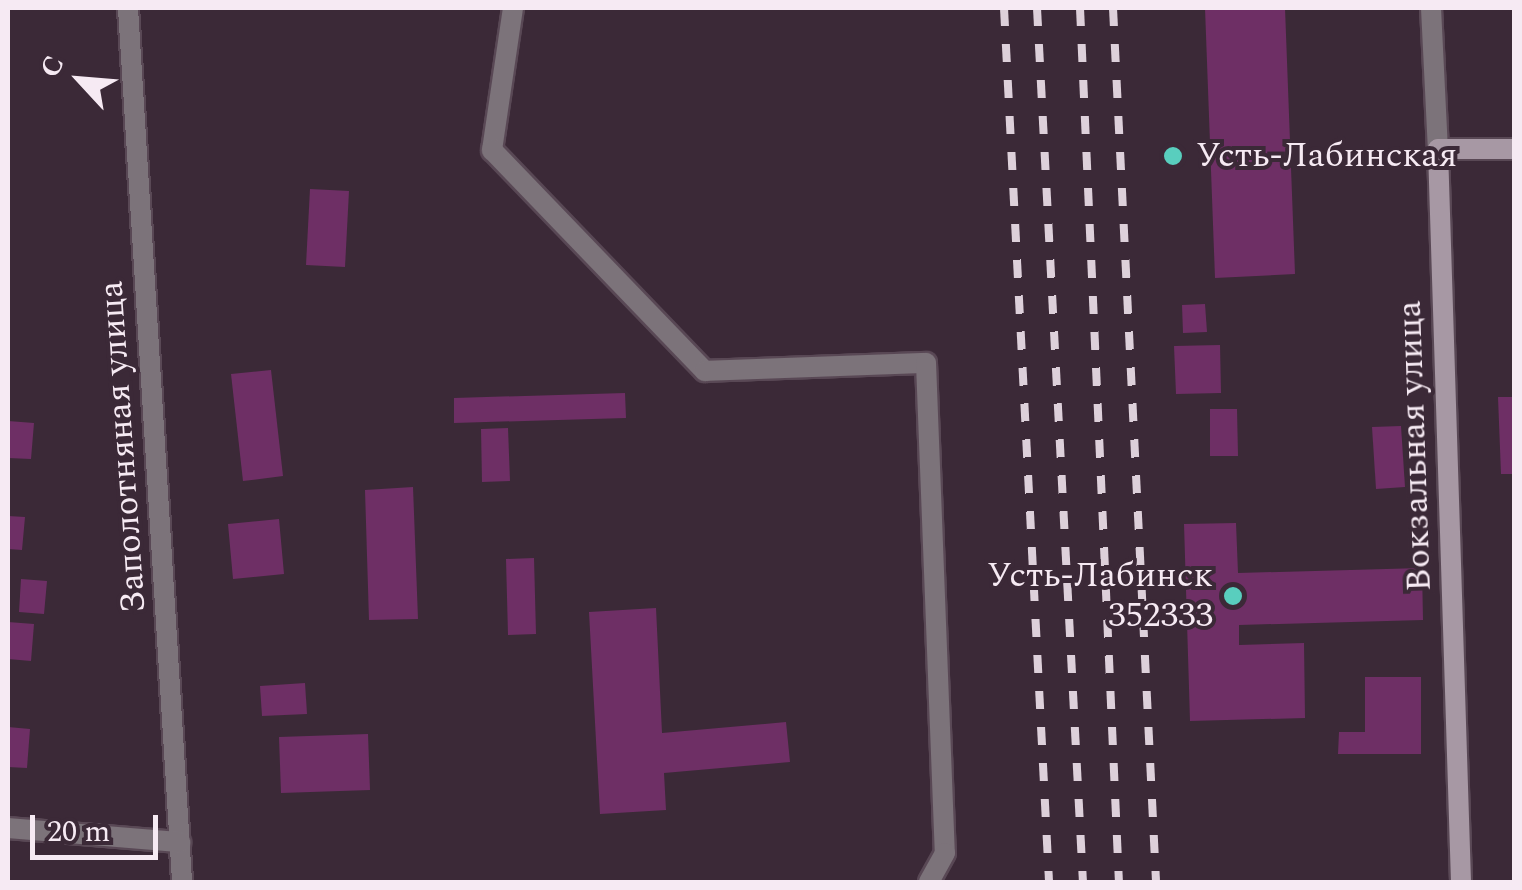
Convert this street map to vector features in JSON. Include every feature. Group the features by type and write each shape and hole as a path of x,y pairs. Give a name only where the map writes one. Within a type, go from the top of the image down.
{"street":[{"name":"Заполотняная улица","path":"128,8 182,882"},
{"path":"513,8 492,150 705,372 926,362 944,853 929,882"},
{"name":"Вокзальная улица","path":"1430,8 1461,882"},
{"path":"1438,150 1514,149"},
{"path":"8,828 180,842"}],"building":[{"name":"Усть-Лабинская","path":"1205,8 1285,8 1295,274 1215,278"},
{"path":"310,189 349,191 345,267 306,265"},
{"path":"1205,304 1207,332 1183,333 1182,305"},
{"path":"1220,345 1221,393 1176,394 1174,346"},
{"path":"271,370 283,476 243,481 231,374"},
{"path":"625,393 626,418 454,423 454,398"},
{"path":"1498,397 1514,397 1514,474 1501,474"},
{"path":"1210,409 1237,409 1238,456 1210,456"},
{"path":"8,421 34,423 31,459 8,458"},
{"path":"1401,426 1405,487 1376,489 1372,427"},
{"path":"508,428 510,481 482,482 481,429"},
{"path":"413,487 418,619 369,620 365,490"},
{"path":"8,516 25,517 22,550 8,549"},
{"path":"279,519 284,574 233,579 228,524"},
{"path":"1236,523 1238,573 1422,568 1423,620 1239,625 1239,645 1304,643 1305,718 1190,721 1184,524"},
{"path":"534,558 536,634 508,635 506,559"},
{"path":"21,579 47,581 44,614 19,612"},
{"path":"656,608 662,733 786,722 790,762 664,773 666,810 600,814 589,612"},
{"path":"8,622 34,624 31,661 8,659"},
{"path":"1365,677 1421,677 1421,754 1338,754 1339,732 1365,732"},
{"path":"305,683 307,714 262,716 260,686"},
{"path":"8,727 30,729 27,768 8,767"},
{"path":"368,734 370,790 281,793 279,737"}],"railway":[{"path":"1004,8 1049,882"},
{"path":"1037,8 1083,882"},
{"path":"1080,8 1119,882"},
{"path":"1113,8 1156,882"}],"place":[{"name":"Усть-Лабинская","path":"1173,156"},
{"name":"Усть-Лабинск 352333","path":"1233,596"}]}
